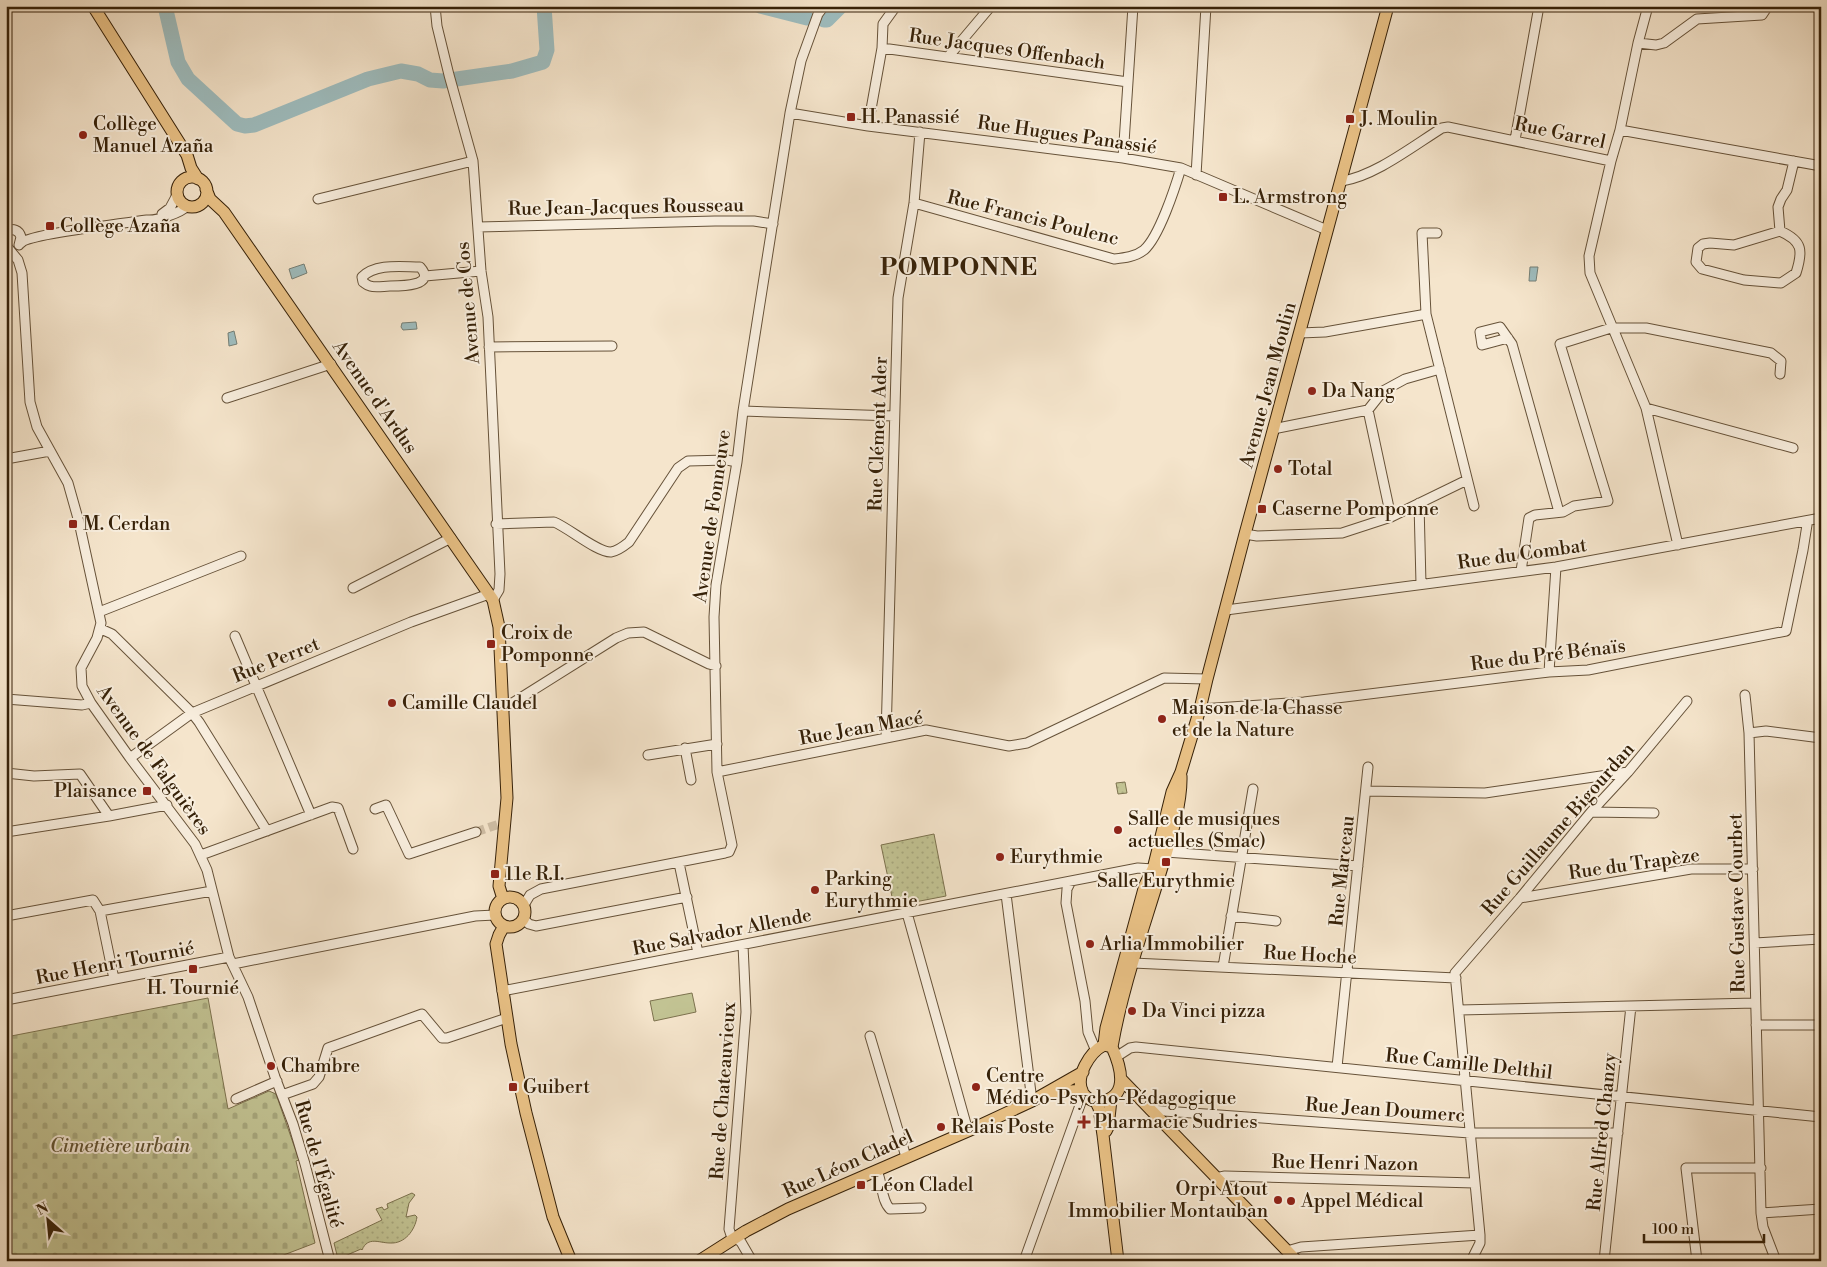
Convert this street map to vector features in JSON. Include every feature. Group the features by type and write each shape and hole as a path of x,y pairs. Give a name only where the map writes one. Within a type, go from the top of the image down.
{"main road":[{"path":"93,6 187,155 191,168 206,189 203,202 191,206"},
{"name":"Avenue Jean Moulin","path":"1162,850 1172,809 1182,792 1181,772 1200,710 1206,679 1388,6"},
{"path":"183,151 184,162 178,189 180,202 191,206 213,209 226,216"},
{"path":"178,189 188,178 198,179"},
{"name":"Avenue d'Ardus","path":"206,189 210,199 224,212 491,597"},
{"path":"491,597 499,627 507,798 499,886 504,899"},
{"path":"1162,850 1145,885 1106,1028 1107,1050 1121,1080 1297,1261"},
{"path":"1118,1261 1099,1108 1096,1102 1083,1092 1081,1084 1083,1072 1088,1061 1107,1050 1133,963 1162,850"},
{"path":"513,897 524,905 524,919 517,925 504,926 498,921 496,915 497,905 504,899 513,897"},
{"path":"504,926 496,944 507,1018 540,1169 553,1217 571,1261"},
{"name":"Rue Léon Cladel","path":"699,1261 735,1238 788,1209 1032,1101 1083,1072"},
{"path":"1103,1135 1108,1127 1111,1100 1118,1092 1121,1080"},
{"name":"Rue Léon Cladel","path":"1044,1094 1064,1091 1083,1092"},
{"path":"1096,1102 1111,1100"}],"street":[{"name":"Avenue de Cos","path":"435,6 437,26 449,75 473,161 482,272 488,317 499,590 491,597"},
{"name":"Avenue de Fonneuve","path":"524,905 530,895 541,889 729,852 732,846 717,772 714,617 716,585 737,462 743,411 790,112 801,61 818,14 824,6"},
{"path":"868,126 882,48 882,24 896,6"},
{"path":"948,57 991,6"},
{"path":"1123,158 1133,6"},
{"path":"1196,174 1206,6"},
{"path":"1514,140 1539,6"},
{"path":"1620,130 1638,43 1648,6"},
{"path":"1638,43 1656,45 1664,43 1697,19 1752,17 1762,15 1768,6"},
{"name":"Rue Jacques Offenbach","path":"882,48 1128,82"},
{"name":"Rue Hugues Panassié","path":"790,112 868,126 1123,158 1181,168 1327,230"},
{"name":"Rue Garrel","path":"1342,181 1355,179 1375,170 1448,126 1611,161 1620,130 1821,166"},
{"name":"Rue Clément Ader","path":"886,737 898,298 914,204 920,132"},
{"path":"318,199 473,161"},
{"path":"1611,161 1589,256 1590,273 1611,328 1646,408 1678,545"},
{"path":"1780,231 1778,208 1787,190 1794,161"},
{"name":"Rue Francis Poulenc","path":"914,204 1114,259 1129,257 1144,249 1156,233 1181,168"},
{"path":"146,220 170,208 178,189"},
{"path":"7,248 14,249 28,239 47,235 164,218 191,206"},
{"name":"Rue Jean-Jacques Rousseau","path":"478,227 715,220 754,221 773,224"},
{"path":"10,231 47,235"},
{"path":"10,231 21,237 18,260"},
{"path":"1780,231 1797,240 1800,248 1796,273 1781,283 1730,277 1702,269 1696,262 1698,248 1702,244 1710,242 1734,245 1780,231"},
{"path":"1437,233 1422,234 1424,315 1440,369 1474,506"},
{"path":"7,248 18,260 22,272 30,402 37,427 68,483 99,612 101,629 112,634 192,713 267,831"},
{"path":"420,267 425,276 423,280 413,285 372,287 363,282 362,277 367,272 384,268 420,267"},
{"path":"425,276 482,272"},
{"path":"1300,333 1325,332 1424,315"},
{"path":"1521,571 1529,518 1535,515 1563,512 1574,506 1608,501 1560,344 1611,328 1646,328 1771,353 1781,361 1780,374"},
{"path":"1508,338 1512,344 1558,512"},
{"path":"489,347 612,346"},
{"path":"227,398 330,364"},
{"path":"1273,429 1368,410 1383,391 1405,379 1440,369"},
{"path":"1646,408 1792,448"},
{"path":"1368,410 1391,518"},
{"path":"743,411 894,416"},
{"path":"6,459 50,451"},
{"path":"496,524 554,522 603,550 612,552 629,542 678,468 688,461 727,460 737,462"},
{"path":"1245,534 1257,536 1342,533 1391,518 1467,480"},
{"path":"1419,504 1421,584"},
{"name":"Rue du Combat","path":"1226,610 1556,567 1821,518"},
{"name":"Rue du Pré Bénaïs","path":"1200,710 1304,702 1549,672 1588,670 1786,631 1808,525 1806,521"},
{"path":"353,588 451,538"},
{"path":"99,612 241,556"},
{"path":"1549,672 1556,567"},
{"name":"Rue Perret","path":"130,758 192,713 411,622 491,597"},
{"name":"Avenue de Falguières","path":"101,629 80,668 82,686 91,703 195,844 201,855 207,870 231,961"},
{"path":"503,709 616,638 628,633 644,632 716,666"},
{"path":"235,636 311,814"},
{"name":"Rue Jean Macé","path":"717,772 926,730 1009,746 1018,745 1036,739 1164,678 1206,679"},
{"name":"Rue Gustave Courbet","path":"1745,695 1749,733 1756,943 1755,1003 1761,1213 1763,1227 1776,1261"},
{"path":"6,699 82,705 91,703"},
{"name":"Rue Guillaume Bigourdan","path":"1456,978 1455,973 1520,898 1590,812 1628,772 1687,701"},
{"path":"1749,733 1766,730 1821,738"},
{"path":"648,755 717,744"},
{"path":"685,748 691,780"},
{"name":"Rue Marceau","path":"1337,1067 1368,767"},
{"path":"1366,791 1485,793 1628,772"},
{"path":"6,773 34,776 80,774 109,816"},
{"path":"1223,967 1253,789"},
{"path":"6,832 166,805"},
{"path":"375,809 386,806 409,854 476,832"},
{"path":"201,855 332,807 338,808 353,850"},
{"path":"1590,812 1654,813"},
{"path":"1162,850 1241,858 1358,866"},
{"path":"679,863 698,953"},
{"name":"Rue Salvador Allende","path":"502,991 1138,868 1153,869"},
{"name":"Rue du Trapèze","path":"1520,898 1691,870 1753,869"},
{"path":"1071,881 1066,889 1066,903 1088,1028 1107,1050"},
{"path":"1052,885 1063,896 1066,903"},
{"path":"100,911 212,892"},
{"path":"1006,894 1032,1101"},
{"path":"524,919 529,924 536,926 687,897"},
{"path":"6,912 7,916 92,900 100,911 114,979"},
{"path":"907,913 968,1130"},
{"path":"231,961 466,918 496,915"},
{"path":"1231,916 1276,921"},
{"path":"1756,943 1821,939"},
{"name":"Rue de Chateauvieux","path":"735,1238 731,1235 729,1229 746,1012 743,945"},
{"name":"Rue Henri Tournié","path":"6,1000 114,979 231,961"},
{"name":"Rue de l'Égalité","path":"231,961 248,997 305,1164 330,1261"},
{"name":"Rue Hoche","path":"1133,963 1456,978"},
{"path":"1456,978 1480,1235 1480,1243 1471,1261"},
{"path":"1459,1010 1755,1003"},
{"name":"Rue Alfred Chanzy","path":"1604,1261 1631,1006"},
{"path":"282,1095 313,1084 319,1077 328,1048 422,1014 442,1038 507,1018"},
{"path":"1756,1026 1821,1025"},
{"path":"870,1036 906,1157"},
{"name":"Rue Camille Delthil","path":"1107,1050 1136,1047 1821,1117"},
{"path":"236,1099 277,1081"},
{"path":"1024,1261 1083,1092"},
{"name":"Rue Jean Doumerc","path":"1150,1110 1470,1133 1618,1133"},
{"path":"1697,1261 1686,1168 1761,1168"},
{"path":"876,1171 881,1181 885,1204 890,1209 920,1208"},
{"name":"Rue Henri Nazon","path":"1215,1178 1225,1176 1474,1183"},
{"path":"1761,1213 1821,1209"},
{"path":"1287,1250 1310,1246 1480,1235"},
{"path":"735,1238 741,1242 752,1261"}],"green space":[{"path":"1125,782 1127,793 1118,794 1116,783"},
{"path":"934,834 946,896 894,906 881,845"},
{"path":"692,993 696,1012 654,1021 650,1001"},
{"name":"Cimetière urbain","path":"208,998 228,1109 269,1091 276,1094 299,1160 296,1161 315,1243 268,1261 6,1261 6,1037"},
{"path":"412,1193 415,1195 409,1203 406,1217 415,1215 417,1217 412,1231 405,1239 395,1243 374,1241 367,1243 362,1250 338,1259 334,1243 382,1220 376,1209 382,1207 384,1210 388,1208 387,1204"}],"water":[{"path":"304,264 307,273 292,279 289,269"},
{"path":"1530,267 1538,267 1536,281 1529,281"},
{"path":"416,322 417,329 403,330 401,327 402,323"},
{"path":"234,331 237,344 229,346 228,333"}],"waterway":[{"path":"165,6 178,62 188,79 237,124 245,126 254,125 368,79 401,71 418,74 430,80 443,81 512,71 543,62 547,50 544,6"},
{"path":"760,6 807,18"},
{"path":"824,20 827,20 841,6"},
{"path":"1629,6 1639,10"},
{"path":"1654,8 1661,6"}],"tunnel":[{"path":"476,832 505,822"}],"place":[{"name":"H. Panassié","path":"851,117"},
{"name":"J. Moulin","path":"1350,119"},
{"name":"Collège Manuel Azaña","path":"83,135"},
{"name":"L. Armstrong","path":"1223,197"},
{"name":"Collège Azaña","path":"50,226"},
{"name":"Da Nang","path":"1312,391"},
{"name":"Total","path":"1278,469"},
{"name":"Caserne Pomponne","path":"1262,509"},
{"name":"M. Cerdan","path":"73,524"},
{"name":"Croix de Pomponne","path":"491,644"},
{"name":"Camille Claudel","path":"392,703"},
{"name":"Maison de la Chasse et de la Nature","path":"1162,719"},
{"name":"Plaisance","path":"147,791"},
{"name":"Salle de musiques actuelles (Smac)","path":"1118,830"},
{"name":"Eurythmie","path":"1000,857"},
{"name":"Salle Eurythmie","path":"1166,862"},
{"name":"11e R.I.","path":"495,874"},
{"name":"Parking Eurythmie","path":"815,890"},
{"name":"Arlia Immobilier","path":"1090,944"},
{"name":"H. Tournié","path":"193,969"},
{"name":"Da Vinci pizza","path":"1132,1011"},
{"name":"Chambre","path":"271,1066"},
{"name":"Guibert","path":"513,1087"},
{"name":"Centre Médico-Psycho-Pédagogique","path":"976,1087"},
{"name":"Pharmacie Sudries","path":"1084,1122"},
{"name":"Relais Poste","path":"941,1127"},
{"name":"Léon Cladel","path":"861,1185"},
{"name":"Orpi Atout Immobilier Montauban","path":"1278,1200"},
{"name":"Appel Médical","path":"1291,1201"}],"district":[{"name":"POMPONNE","path":"959,268"}]}
